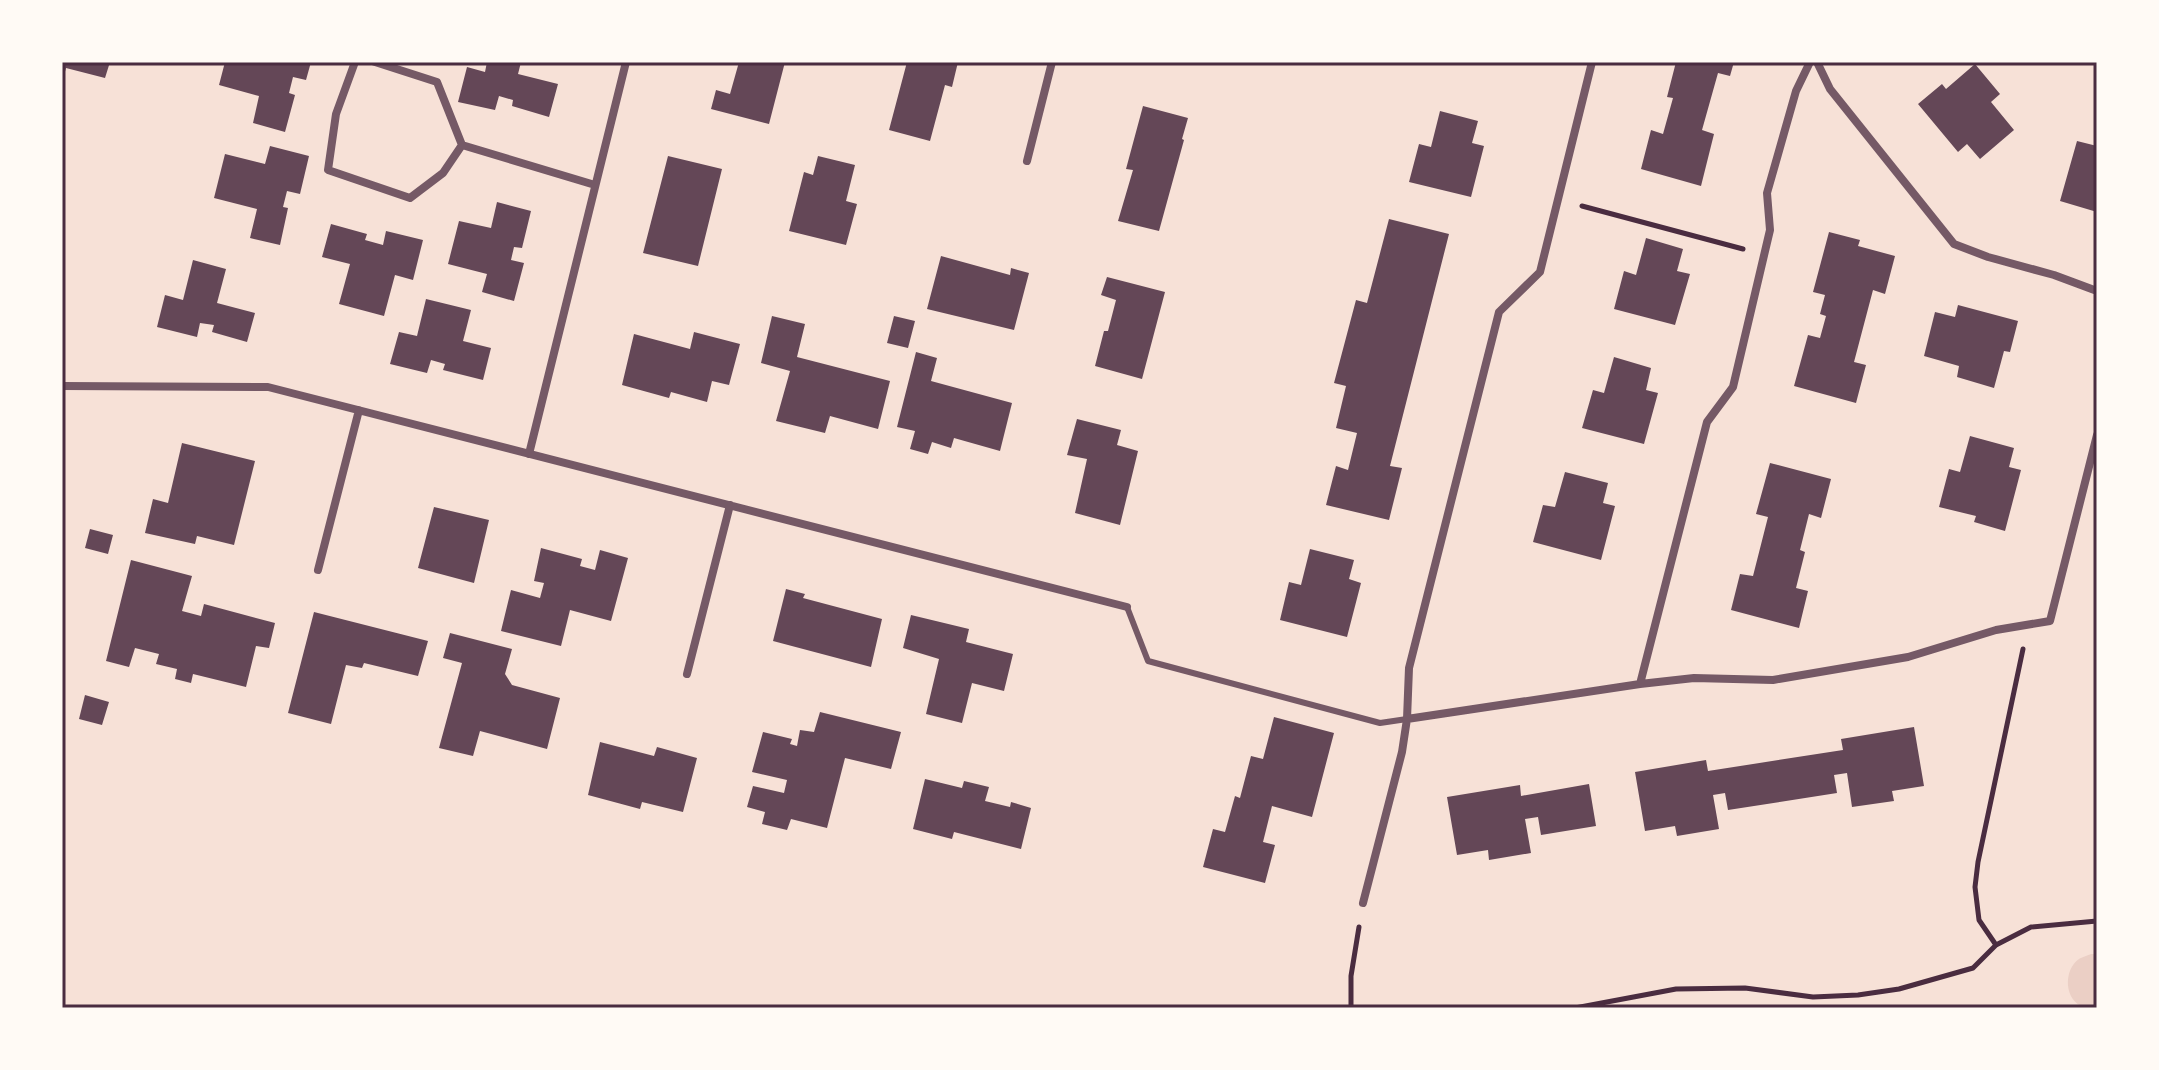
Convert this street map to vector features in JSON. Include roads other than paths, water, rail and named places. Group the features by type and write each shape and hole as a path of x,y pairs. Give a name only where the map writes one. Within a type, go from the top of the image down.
{"street":[{"path":"355,62 336,114 328,170 410,198 443,173 462,145"},
{"path":"375,62 437,82 462,145"},
{"path":"529,454 626,62"},
{"path":"1027,161 1052,62"},
{"path":"1363,903 1402,752 1409,668 1499,312 1540,272 1592,62"},
{"path":"1640,684 1707,422 1733,387 1770,230 1767,193 1796,91 1810,62"},
{"path":"1817,62 1830,89 1954,244 2097,291"},
{"path":"462,145 595,185"},
{"path":"62,386 268,387 1127,607"},
{"path":"318,570 359,410"},
{"path":"1407,719 1694,678 1773,680 1908,657 1996,630 2050,621 2097,435"},
{"path":"687,674 730,505"}],"lane":[{"path":"1127,607 1148,661 1380,723 1407,719"}]}
